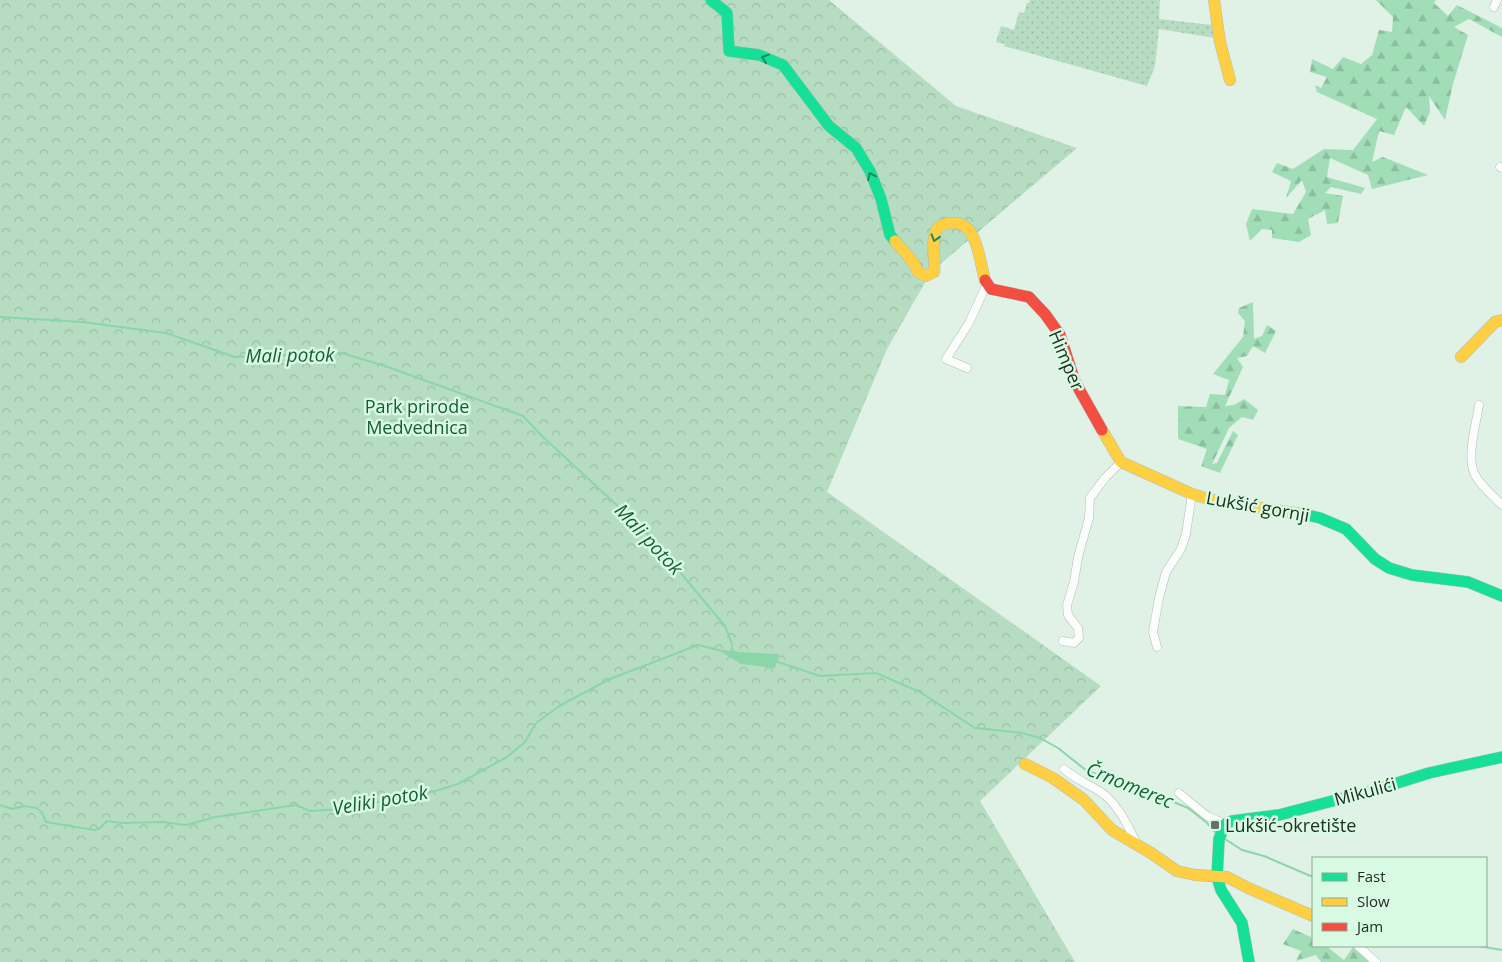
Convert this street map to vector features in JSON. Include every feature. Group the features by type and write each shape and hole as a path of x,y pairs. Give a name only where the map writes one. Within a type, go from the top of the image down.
{"street":[{"path":"712,0 727,13 729,51 759,56 783,65 829,126 856,148 870,171 882,199 890,235 913,262 918,272 926,276 934,272 936,266 933,240 936,232 942,226 955,222 972,233 978,244 983,272 989,286 985,288 946,360 967,368"},
{"path":"1214,0 1220,42 1230,80"},
{"name":"Himper","path":"989,286 994,290 1029,297 1045,314 1060,335 1075,382 1082,397 1121,462"},
{"path":"1461,357 1495,322 1502,320"},
{"path":"1479,405 1471,453 1472,465 1478,479 1502,505"},
{"path":"1063,641 1074,643 1079,638 1078,628 1068,615 1067,610 1078,557 1089,518 1090,498 1110,472 1121,462"},
{"name":"Lukšić gornji","path":"1121,462 1192,494 1219,502 1296,512 1320,518 1346,529 1375,559 1389,568 1412,575 1468,582 1502,596"},
{"path":"1157,647 1152,632 1159,598 1166,572 1181,548 1186,534 1192,494"},
{"name":"Mikulići","path":"1225,824 1232,821 1279,815 1378,789 1429,773 1502,757"},
{"path":"1025,764 1053,778 1084,800 1112,830 1152,853 1177,871 1187,874 1227,877 1312,916"},
{"path":"1064,769 1072,776 1100,792 1115,805 1138,846"},
{"path":"1179,793 1207,816 1225,824 1219,838 1218,877 1223,894 1242,923 1249,962"},
{"path":"1359,947 1376,962"}],"green space":[{"name":"Park prirode Medvednica","path":"0,0 829,0 956,106 1077,148 931,272 887,349 827,492 1101,686 980,801 1075,962 0,962"},
{"path":"1030,0 1160,0 1159,19 1212,25 1215,38 1159,29 1155,66 1147,86 1004,46 1005,44 996,42 1001,26 1014,30 1019,12 1024,13"},
{"path":"1376,0 1436,0 1434,3 1448,16 1457,5 1502,28 1502,37 1469,19 1454,27 1468,35 1453,84 1445,120 1429,96 1430,112 1424,126 1406,107 1394,135 1379,131 1372,162 1383,157 1428,175 1372,189 1368,175 1330,158 1327,177 1365,188 1361,194 1331,187 1325,193 1343,196 1338,223 1327,224 1325,210 1308,219 1311,235 1299,242 1272,238 1272,230 1262,229 1250,241 1246,224 1252,209 1293,214 1306,192 1302,180 1286,198 1291,181 1272,172 1277,163 1293,169 1324,149 1353,150 1377,119 1317,92 1315,85 1321,88 1327,77 1310,72 1312,59 1333,69 1343,57 1361,64 1372,55 1379,30 1392,32 1393,17"},
{"path":"1253,302 1254,339 1262,336 1267,325 1276,331 1265,353 1253,346 1247,356 1237,358 1243,367 1225,406 1234,405 1244,399 1258,410 1253,420 1242,417 1229,428 1212,464 1217,463 1233,431 1238,435 1220,473 1201,466 1207,449 1178,439 1178,406 1206,407 1210,394 1225,395 1229,380 1213,374 1243,337 1245,321 1238,313 1239,308"},
{"path":"1293,929 1312,938 1312,947 1327,947 1344,960 1353,947 1369,962 1321,962 1316,955 1296,961 1301,951 1283,944"}],"shaded area":[{"path":"732,643 733,650 738,652 779,654 775,668 741,664 723,653 724,650 730,651"}],"waterway":[{"name":"Mali potok","path":"0,317 82,322 166,333 235,357 342,353 388,367 523,416 542,436 648,534 725,626 732,644"},
{"name":"Veliki potok","path":"0,805 12,809 24,806 36,808 41,811 46,822 94,830 99,829 107,821 121,823 163,822 186,825 215,817 296,805 310,811 344,809 354,805 392,800 435,791 458,784 507,757 525,742 536,723 561,705 610,679 698,645 726,652"},
{"name":"Črnomerec","path":"775,661 820,676 876,673 920,692 975,728 1022,733 1040,738 1058,748 1087,771 1140,788 1188,808 1215,832"},
{"name":"Črnomerec","path":"1225,839 1242,850 1264,856 1312,877"},
{"name":"Črnomerec","path":"1485,947 1502,950"}],"traffic: fast":[{"path":"711,0 727,13 729,51 759,55 783,65 829,126 856,148 870,171 881,199 890,235 895,241"},
{"path":"1303,514 1320,518 1346,529 1375,559 1389,568 1412,575 1468,582 1502,596"},
{"path":"1249,962 1242,923 1221,890 1217,877 1219,839 1225,824 1232,821 1279,815 1378,789 1429,773 1502,757"}],"traffic: slow":[{"path":"1214,0 1220,42 1230,80"},
{"path":"895,241 913,262 918,272 926,276 934,272 933,242 936,231 945,224 959,224 972,234 979,253 985,280"},
{"path":"1461,357 1495,322 1502,320"},
{"path":"1102,430 1121,462 1192,494 1219,502 1303,514"},
{"path":"1025,764 1053,778 1084,800 1112,830 1177,871 1195,875 1227,877 1312,916"}],"traffic: jam":[{"path":"985,280 991,289 1029,297 1045,314 1060,335 1075,382 1102,430"}],"place":[{"name":"Lukšić-okretište","path":"1215,825"}]}
